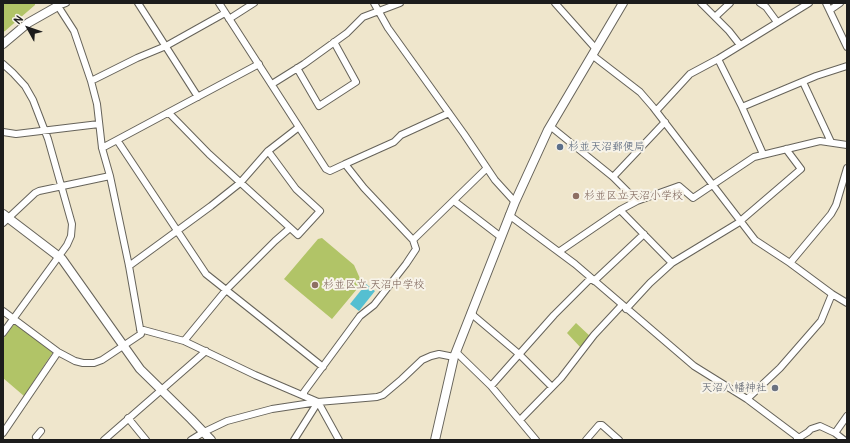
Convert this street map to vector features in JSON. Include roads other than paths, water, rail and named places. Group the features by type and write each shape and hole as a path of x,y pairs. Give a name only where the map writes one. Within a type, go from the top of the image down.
{"street":[{"path":"138,3 198,97"},
{"path":"219,3 326,169 330,171 394,142 401,135 449,113"},
{"path":"229,19 254,3"},
{"path":"374,3 388,28 495,180 514,202"},
{"path":"272,84 347,33 363,17 400,3"},
{"path":"555,3 594,52 640,92 665,122 755,240 847,303"},
{"path":"435,440 455,354 514,202 550,126 623,3"},
{"path":"701,3 716,17 740,45"},
{"path":"716,17 730,3"},
{"path":"760,3 777,22"},
{"path":"656,111 690,74 718,59 809,3"},
{"path":"826,3 847,47"},
{"path":"830,10 840,3"},
{"path":"3,44 28,23 60,4 74,31 92,81 97,104 102,148 110,176 141,332"},
{"path":"92,81 137,58 166,46 225,13"},
{"path":"297,68 319,106 356,82 334,42"},
{"path":"718,59 763,154"},
{"path":"3,64 14,73 25,86 33,100 46,131 72,220 69,240 3,333"},
{"path":"102,148 259,64"},
{"path":"742,107 816,76 847,66"},
{"path":"803,82 831,142"},
{"path":"169,113 203,149 298,235 320,211 296,189 268,151"},
{"path":"613,177 665,122"},
{"path":"3,132 16,134 99,124"},
{"path":"550,126 613,177 637,201"},
{"path":"129,266 178,231 240,183 268,151 300,127"},
{"path":"116,140 206,274 323,367"},
{"path":"560,251 620,210 637,201 679,186 693,198 754,157 820,141 847,145"},
{"path":"520,420 561,378 594,335 672,263 740,221 801,169 786,149"},
{"path":"304,395 304,392 360,316 374,305 416,249 413,240 364,188 345,164"},
{"path":"413,240 487,168"},
{"path":"790,263 831,214 836,205 847,170"},
{"path":"110,176 35,193 5,219 59,256 140,369 211,440"},
{"path":"454,201 501,237"},
{"path":"620,210 672,263"},
{"path":"510,215 560,251 694,366 747,399 797,439 811,429 820,426 835,433 844,440"},
{"path":"184,341 226,290 290,228"},
{"path":"491,386 554,315 644,234"},
{"path":"747,399 780,368 819,323 832,294"},
{"path":"3,311 58,352 75,361 89,363 102,360 141,332 184,341 318,402 339,440"},
{"path":"471,312 519,354 552,387"},
{"path":"104,440 206,351"},
{"path":"3,433 58,352"},
{"path":"191,440 227,421 272,409 318,402 377,397 383,395 402,380 422,360 439,354 455,354 491,386 536,440"},
{"path":"294,440 318,402"},
{"path":"835,433 847,416"},
{"path":"128,418 146,440"},
{"path":"586,440 599,425 602,425 619,440"},
{"path":"36,437 41,431"}],"water":[{"path":"366,284 375,291 359,311 350,304"}],"place":[{"name":"杉並天沼郵便局","path":"560,147"},
{"name":"杉並区立天沼小学校","path":"576,196"},
{"name":"杉並区立 天沼中学校","path":"315,285"},
{"name":"天沼八幡神社","path":"775,388"}]}
